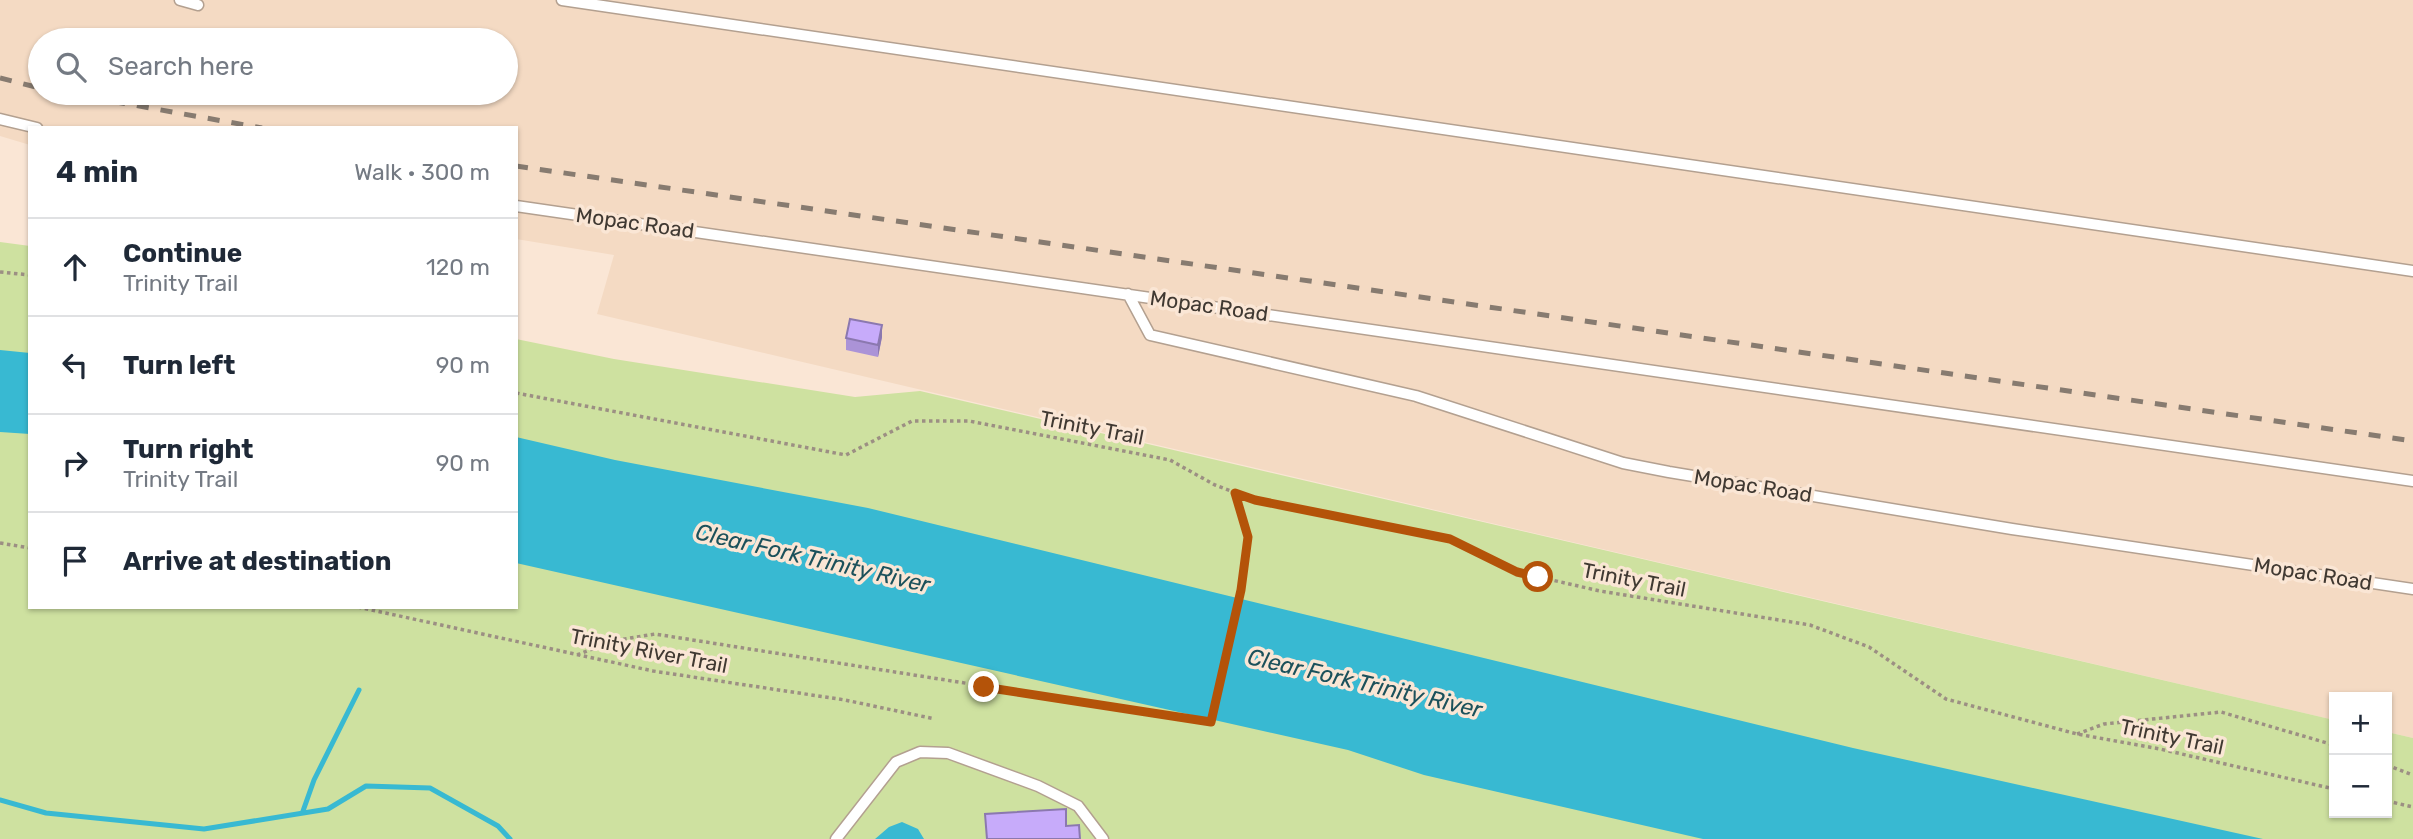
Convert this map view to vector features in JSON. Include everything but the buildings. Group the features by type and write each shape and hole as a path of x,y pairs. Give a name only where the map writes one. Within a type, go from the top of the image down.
{"lane":[{"path":"180,0 198,5"},
{"path":"562,0 2413,271"},
{"path":"0,119 29,126"},
{"name":"Mopac Road","path":"518,206 2413,481"},
{"name":"Mopac Road","path":"1128,295 1150,335 1416,396 1623,463 1998,526 2413,589"},
{"path":"836,839 896,762 920,752 948,753 1048,791 1078,806 1103,839"}],"path":[{"path":"0,272 28,275"},
{"name":"Trinity Trail","path":"518,393 845,456 912,421 969,421 1170,460 1235,493 1255,500 1450,539 1517,572 1600,592 1810,625 1832,631 1869,647 1946,699 2077,734 2329,788"},
{"path":"577,655 612,641 655,634 1211,722 1241,590 1248,537 1235,493"},
{"path":"0,543 28,548"},
{"name":"Trinity River Trail","path":"367,609 653,671 845,700 935,719"},
{"path":"2077,734 2104,724 2221,712 2329,744"},
{"path":"2392,767 2413,775"},
{"path":"2392,802 2413,807"}],"shaded area":[{"path":"0,0 2413,0 2413,738 2392,733 2392,692 2329,692 2329,719 597,314 614,255 518,239 518,126 28,126 28,144 0,136"}],"green space":[{"path":"0,242 28,246 28,609 518,609 518,339 614,359 855,397 920,391 2329,719 2329,818 2392,818 2392,733 2413,738 2413,839 0,839"}],"water":[{"path":"0,350 28,353 28,434 0,432"},
{"name":"Clear Fork Trinity River","path":"518,437 615,460 868,508 1853,748 2263,839 1703,839 1424,775 1348,750 518,563"},
{"path":"902,822 918,829 924,839 875,839 889,827"}],"waterway":[{"path":"303,811 314,780 359,690"},
{"path":"0,800 46,813 204,829 328,809 366,786 430,788 498,826 510,839"}],"railway":[{"path":"0,78 28,85"},
{"path":"133,105 251,126"},
{"path":"518,166 2413,441"}],"route":[{"path":"984,687 1203,723 1211,722 1241,590 1248,537 1235,493 1255,500 1450,539 1517,572 1538,577"}]}
